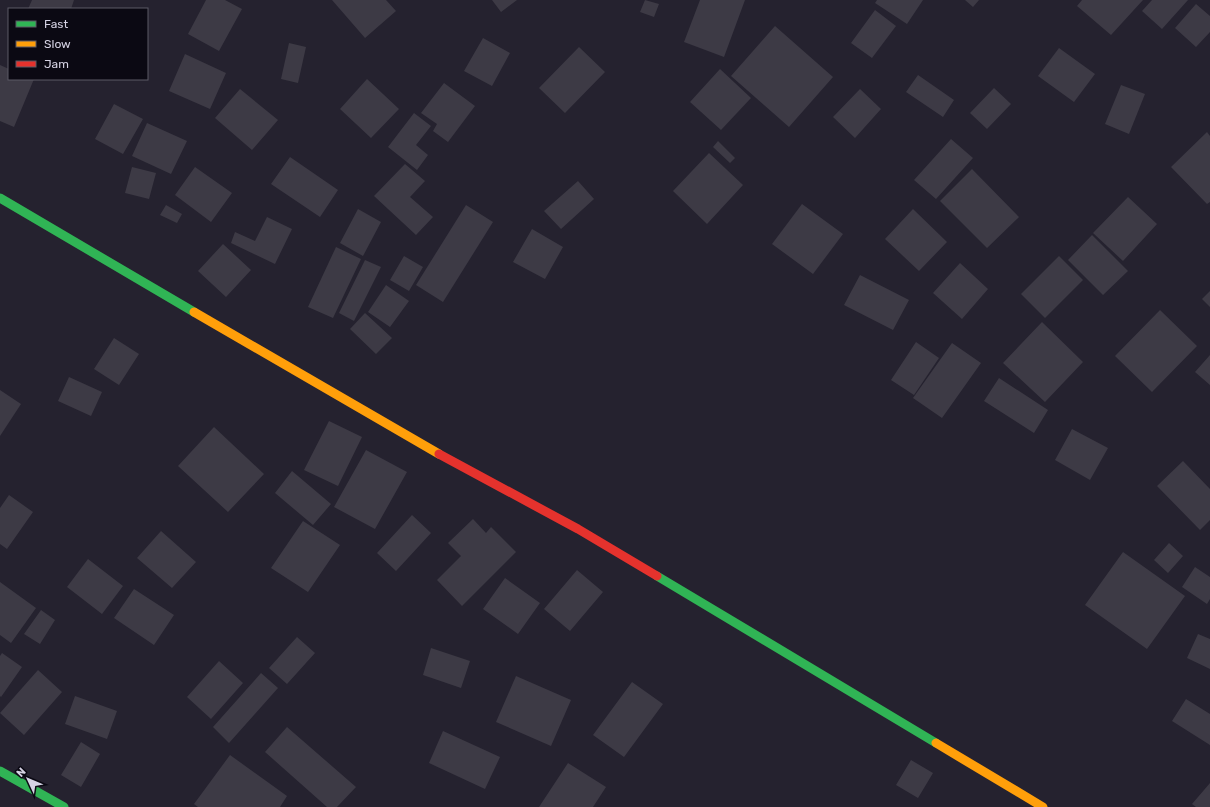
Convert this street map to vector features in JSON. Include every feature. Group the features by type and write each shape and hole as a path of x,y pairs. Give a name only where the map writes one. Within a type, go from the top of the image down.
{"street":[{"path":"0,198 427,448 578,529 1043,807"},
{"path":"0,772 64,807"}],"building":[{"path":"32,0 74,0 71,8 28,8"},
{"path":"206,0 225,0 242,9 219,51 188,34"},
{"path":"332,0 386,0 396,11 365,38"},
{"path":"492,0 517,0 501,12"},
{"path":"645,0 659,4 654,17 640,12"},
{"path":"700,0 745,0 724,57 684,42"},
{"path":"877,0 923,0 907,24 875,3"},
{"path":"965,0 979,0 973,7"},
{"path":"1082,0 1143,0 1111,35 1077,6"},
{"path":"1152,0 1188,0 1162,29 1142,11"},
{"path":"1196,4 1210,16 1210,32 1196,47 1175,28"},
{"path":"875,10 896,26 872,58 851,43"},
{"path":"775,26 833,77 789,127 731,76"},
{"path":"483,38 510,53 492,86 464,71"},
{"path":"289,43 306,47 298,83 281,79"},
{"path":"579,47 605,72 565,113 539,88"},
{"path":"1059,48 1095,74 1074,102 1038,76"},
{"path":"185,54 226,73 210,109 169,91"},
{"path":"0,65 8,69 8,80 34,80 14,127 0,121"},
{"path":"720,69 751,98 721,130 690,102"},
{"path":"918,75 954,100 943,117 906,92"},
{"path":"367,79 399,109 371,138 340,109"},
{"path":"444,83 475,106 448,142 433,131 437,124 421,113"},
{"path":"1121,85 1145,94 1129,134 1105,124"},
{"path":"994,88 1011,104 987,129 970,113"},
{"path":"240,89 278,120 252,150 215,118"},
{"path":"860,89 881,109 855,138 833,117"},
{"path":"114,104 143,119 123,154 95,139"},
{"path":"414,113 431,126 416,145 428,155 417,170 388,147"},
{"path":"147,123 187,141 171,174 132,156"},
{"path":"1207,132 1210,136 1210,202 1207,204 1171,167"},
{"path":"951,139 973,158 936,199 914,180"},
{"path":"718,141 735,158 730,163 713,147"},
{"path":"709,153 743,185 707,224 673,191"},
{"path":"290,157 338,190 320,217 271,184"},
{"path":"405,164 425,181 410,197 433,217 416,235 374,196"},
{"path":"132,167 156,173 149,199 125,193"},
{"path":"195,167 232,193 211,222 175,195"},
{"path":"972,169 1019,217 987,248 940,201"},
{"path":"578,181 594,199 561,229 544,211"},
{"path":"1128,197 1157,224 1123,261 1093,233"},
{"path":"802,204 843,234 813,274 772,244"},
{"path":"166,205 182,214 177,223 160,215"},
{"path":"466,205 493,222 443,302 416,285"},
{"path":"358,209 381,222 363,256 340,243"},
{"path":"913,209 947,242 919,271 885,239"},
{"path":"267,217 292,229 275,264 231,243 235,232 255,241"},
{"path":"532,229 563,247 545,279 513,262"},
{"path":"1092,235 1128,271 1103,295 1068,260"},
{"path":"223,244 251,270 226,297 198,271"},
{"path":"336,247 361,259 333,318 308,307"},
{"path":"404,256 423,267 409,291 390,280"},
{"path":"1059,256 1083,280 1045,318 1021,294"},
{"path":"365,260 381,267 354,321 339,313"},
{"path":"960,263 988,289 962,319 933,293"},
{"path":"860,275 909,300 893,330 844,305"},
{"path":"386,285 409,301 390,327 368,312"},
{"path":"1210,291 1210,307 1202,299"},
{"path":"1160,310 1197,346 1152,392 1115,356"},
{"path":"365,313 392,338 376,354 350,329"},
{"path":"1042,322 1083,362 1045,402 1003,363"},
{"path":"114,338 139,354 119,385 94,369"},
{"path":"916,342 939,358 914,395 891,380"},
{"path":"952,343 981,363 942,418 913,398"},
{"path":"1210,355 1210,385 1195,372"},
{"path":"69,377 102,392 91,416 58,401"},
{"path":"999,378 1048,410 1034,433 984,401"},
{"path":"0,390 21,404 0,436"},
{"path":"329,421 362,437 338,486 304,470"},
{"path":"214,427 264,474 228,512 178,466"},
{"path":"1072,429 1108,448 1090,480 1055,460"},
{"path":"366,450 407,472 375,529 334,507"},
{"path":"1183,461 1210,489 1210,520 1200,530 1157,486"},
{"path":"292,471 331,504 313,525 275,493"},
{"path":"9,495 33,512 7,549 0,544 0,508"},
{"path":"412,515 431,533 396,571 377,553"},
{"path":"473,519 486,533 491,527 516,552 462,606 437,580 461,556 448,543"},
{"path":"303,521 340,545 308,592 271,568"},
{"path":"161,531 196,562 172,588 137,558"},
{"path":"1169,543 1183,556 1168,573 1154,560"},
{"path":"1123,552 1185,596 1147,649 1085,605"},
{"path":"88,559 123,586 102,614 67,587"},
{"path":"1195,567 1210,577 1210,599 1207,604 1182,587"},
{"path":"577,570 603,592 570,631 544,609"},
{"path":"505,578 540,603 518,634 483,609"},
{"path":"0,582 36,608 11,643 0,635"},
{"path":"134,589 174,615 154,645 114,618"},
{"path":"41,610 55,620 40,644 24,634"},
{"path":"1198,634 1210,639 1210,669 1187,658"},
{"path":"297,637 315,653 287,684 269,668"},
{"path":"431,648 470,661 461,688 423,675"},
{"path":"2,653 22,667 1,697 0,656"},
{"path":"219,661 243,683 211,719 187,697"},
{"path":"38,670 62,692 24,735 0,713"},
{"path":"261,673 278,688 229,743 213,727"},
{"path":"516,676 571,700 551,746 496,722"},
{"path":"632,682 663,704 624,757 593,735"},
{"path":"75,696 117,711 107,739 65,724"},
{"path":"1186,699 1210,714 1210,745 1172,721"},
{"path":"287,727 356,787 337,807 327,807 265,752"},
{"path":"443,731 500,757 485,789 429,763"},
{"path":"81,742 100,754 81,787 61,775"},
{"path":"230,755 287,796 280,807 198,807 194,804"},
{"path":"911,760 933,773 918,798 896,785"},
{"path":"568,763 606,787 593,807 539,807"},
{"path":"1210,783 1210,807 1196,807 1192,804"}],"traffic: fast":[{"path":"0,198 194,312"},
{"path":"657,576 936,743"},
{"path":"0,771 64,807"}],"traffic: slow":[{"path":"194,312 439,454"},
{"path":"936,743 1043,807"}],"traffic: jam":[{"path":"439,454 578,529 657,576"}]}
